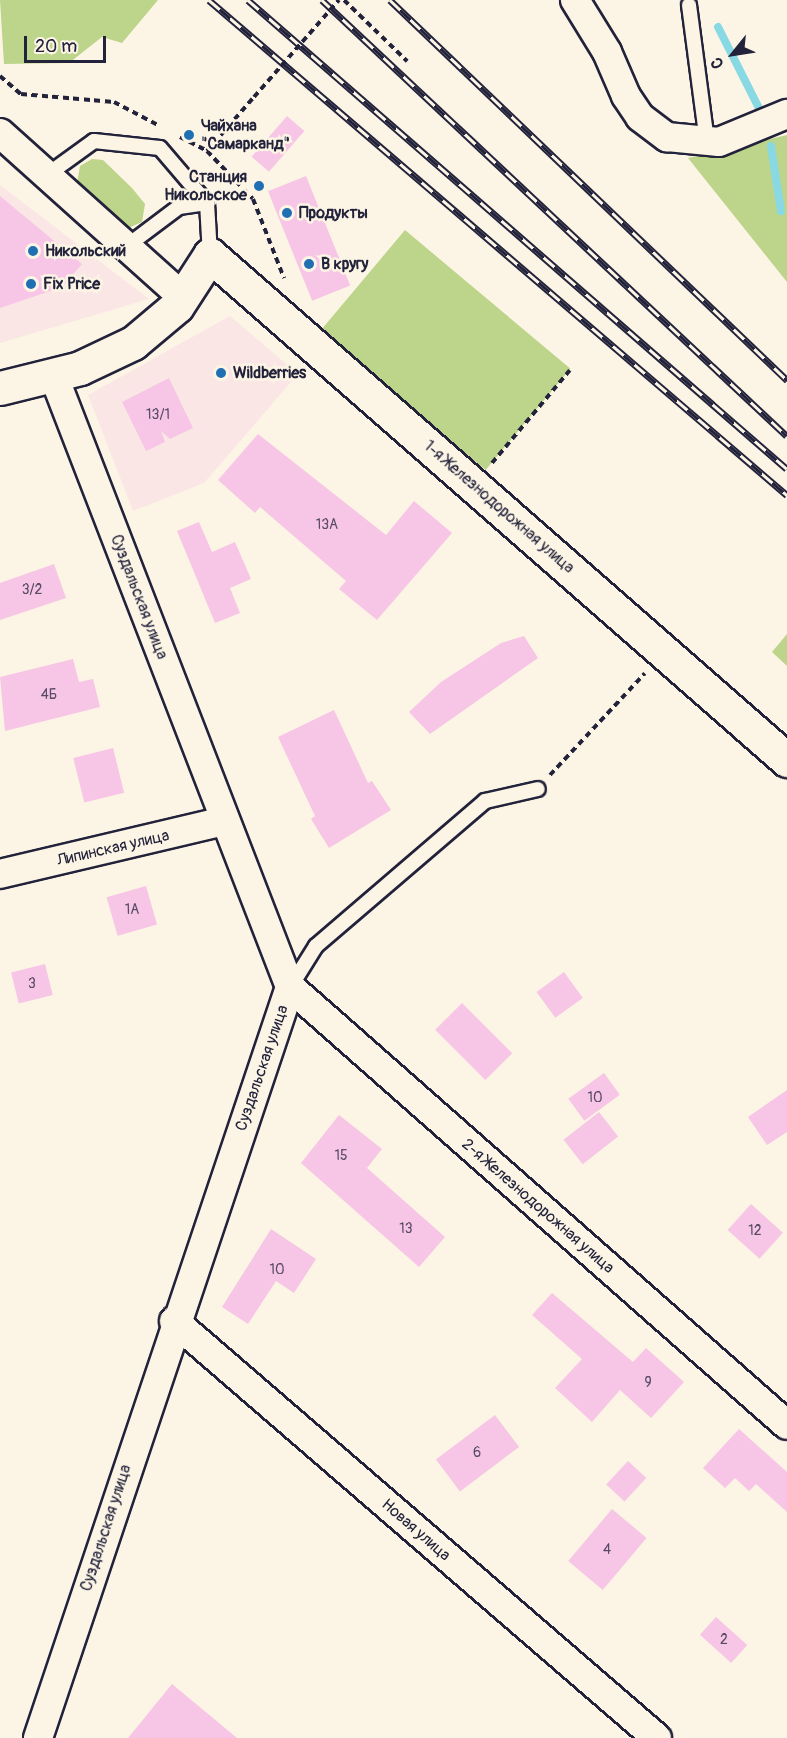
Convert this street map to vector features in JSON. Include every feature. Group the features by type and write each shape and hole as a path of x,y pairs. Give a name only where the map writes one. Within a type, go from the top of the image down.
{"street":[{"path":"575,0 640,117 667,137 707,142 761,129 787,114"},
{"path":"0,133 184,298"},
{"path":"0,388 53,374 133,343 184,298 210,255"},
{"name":"1-я Железнодорожная улица","path":"210,255 601,584 787,760"},
{"name":"Суздальская улица","path":"38,1738 174,1321 290,987 53,374"},
{"name":"Липинская улица","path":"0,874 225,821"},
{"name":"2-я Железнодорожная улица","path":"290,987 787,1425"},
{"name":"Новая улица","path":"174,1321 657,1738"}],"lane":[{"path":"689,5 707,142"},
{"path":"47,175 94,141 125,141 160,148 207,203 210,255"},
{"path":"127,246 179,207 207,203"},
{"path":"290,987 316,946 484,801 538,789"}],"path":[{"path":"207,152 339,0"},
{"path":"344,0 407,61"},
{"path":"0,76 21,93 114,102 166,129"},
{"path":"176,135 207,152 253,199 285,281 280,289"},
{"path":"485,471 570,370"},
{"path":"538,789 647,671"}],"shaded area":[{"path":"0,185 149,299 0,343"},
{"path":"230,316 298,374 204,483 133,511 88,395"}],"green space":[{"path":"0,0 158,0 122,43 102,37 69,63 4,64"},
{"path":"787,135 787,282 688,158"},
{"path":"92,159 103,160 145,204 142,222 128,228 77,183 80,166"},
{"path":"405,230 570,369 486,470 320,331"},
{"path":"787,634 787,666 772,652"}],"building":[{"path":"287,116 304,131 269,172 252,157"},
{"path":"306,176 350,285 312,301 268,191"},
{"name":"Никольский","path":"0,196 82,264 62,287 0,308"},
{"path":"169,378 193,428 170,439 161,431 165,442 146,451 122,402"},
{"path":"258,434 386,535 414,501 452,533 377,620 339,589 346,581 260,507 255,513 218,480"},
{"path":"199,522 212,552 235,542 251,579 230,588 240,613 215,623 177,531"},
{"path":"54,564 66,598 0,620 0,583"},
{"path":"524,636 538,658 430,734 409,712 441,682 501,643"},
{"path":"73,659 79,682 93,679 100,707 5,731 0,677"},
{"path":"334,710 368,783 372,781 391,810 329,848 311,819 315,816 278,737"},
{"path":"113,748 124,793 84,803 73,758"},
{"path":"146,886 157,924 118,936 107,897"},
{"path":"45,964 53,995 19,1004 11,972"},
{"path":"564,972 583,998 555,1018 536,992"},
{"path":"462,1003 512,1053 485,1080 435,1030"},
{"path":"604,1073 620,1095 584,1121 568,1099"},
{"path":"787,1090 787,1132 767,1145 748,1117"},
{"path":"599,1112 618,1136 583,1164 564,1140"},
{"path":"339,1115 382,1149 367,1168 445,1237 419,1267 301,1163"},
{"path":"751,1204 783,1233 760,1259 728,1230"},
{"path":"271,1229 316,1259 294,1293 276,1281 248,1324 222,1307"},
{"path":"552,1293 633,1362 646,1348 684,1382 651,1418 620,1390 592,1422 555,1388 582,1359 532,1315"},
{"path":"495,1415 519,1447 460,1491 436,1460"},
{"path":"739,1429 787,1472 787,1512 756,1484 749,1491 735,1478 725,1488 703,1468"},
{"path":"628,1461 646,1478 624,1501 606,1484"},
{"path":"612,1509 646,1538 603,1590 568,1561"},
{"path":"716,1617 747,1645 731,1663 700,1635"},
{"path":"172,1684 237,1738 128,1738"}],"waterway":[{"path":"718,27 759,108"},
{"path":"771,146 781,211"}],"railway":[{"path":"209,0 787,495"},
{"path":"248,0 787,469"},
{"path":"322,0 787,436"},
{"path":"390,0 787,380"}],"place":[{"name":"Чайхана \"Самарканд\"","path":"189,135"},
{"name":"Станция Никольское","path":"259,186"},
{"name":"Продукты","path":"287,213"},
{"name":"Никольский","path":"33,251"},
{"name":"В кругу","path":"309,264"},
{"name":"Fix Price","path":"31,284"},
{"name":"Wildberries","path":"221,373"}]}
